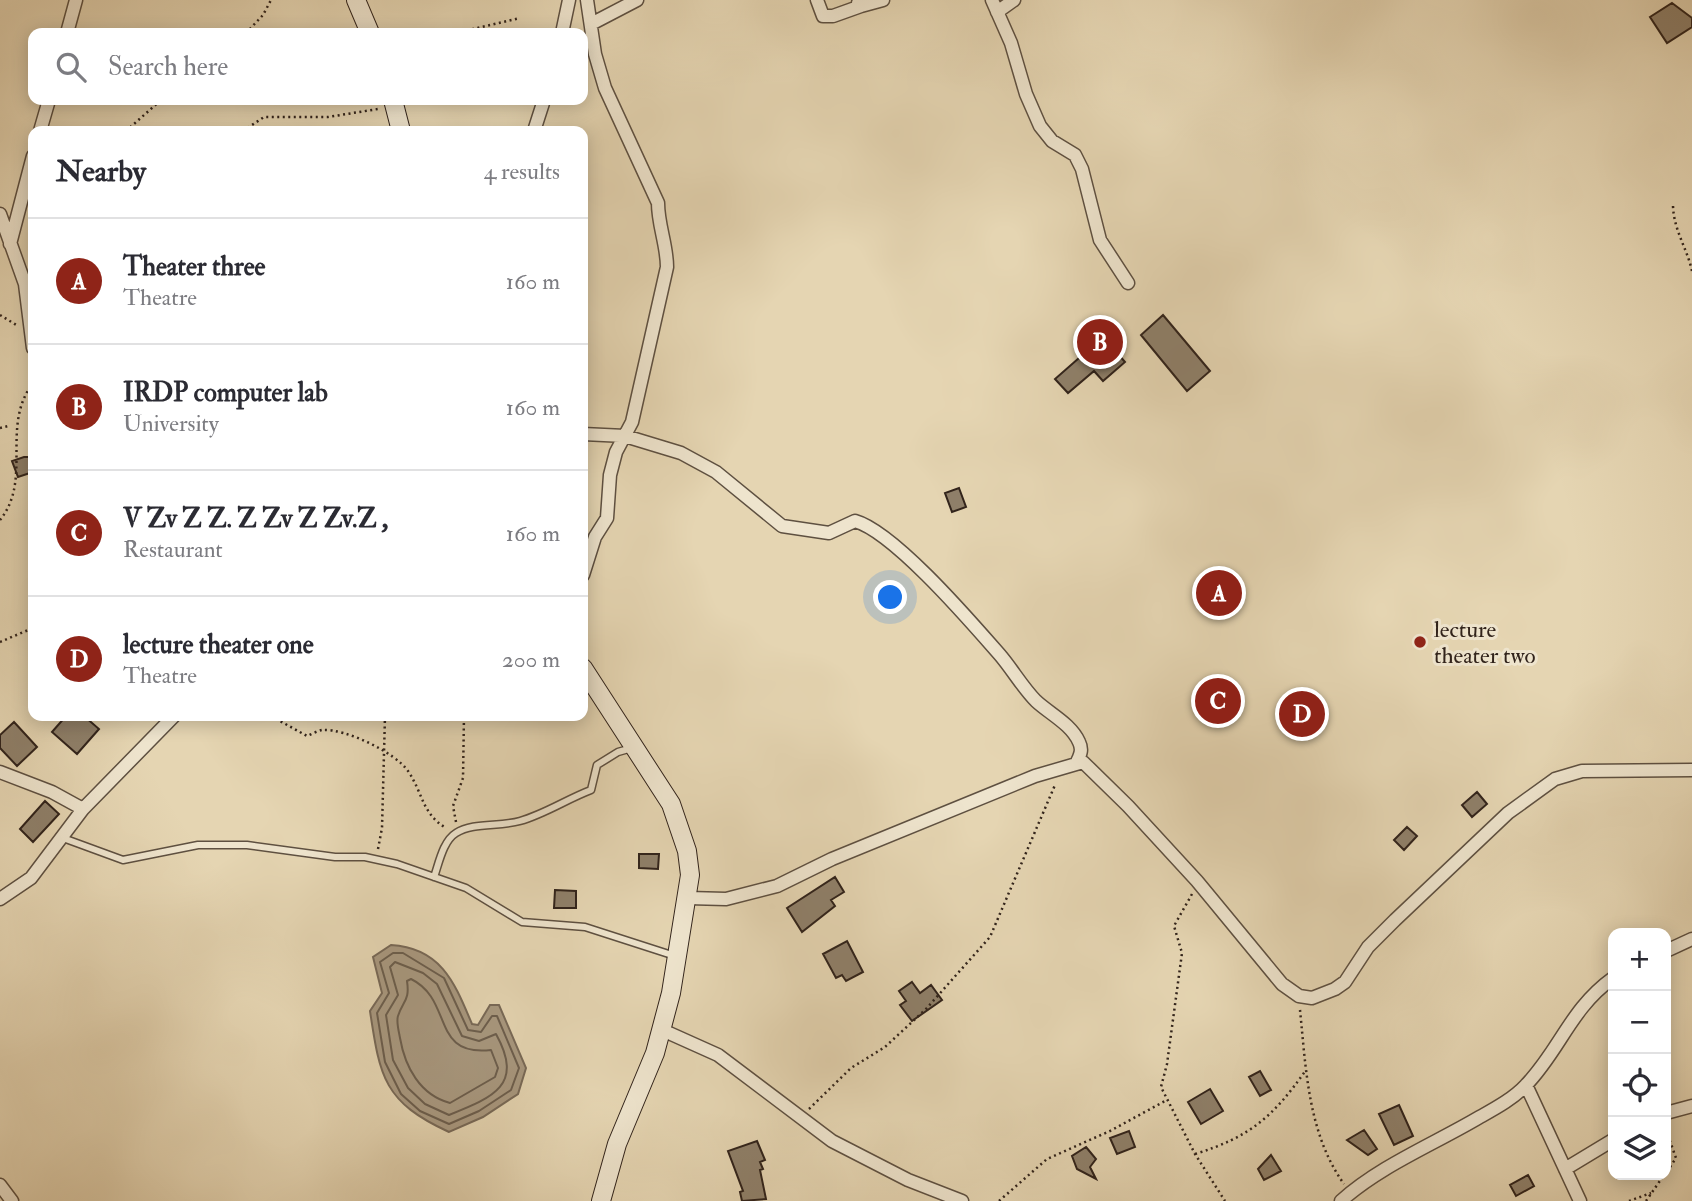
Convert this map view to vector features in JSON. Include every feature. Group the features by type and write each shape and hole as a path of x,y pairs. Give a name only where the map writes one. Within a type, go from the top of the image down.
{"street":[{"path":"68,28 76,0"},
{"path":"356,0 368,28"},
{"path":"563,28 569,0"},
{"path":"587,0 605,88 658,203 658,223 667,253 667,267 643,361 632,422 610,475 607,518 595,537 588,559"},
{"path":"591,24 637,0"},
{"path":"817,0 823,16 833,16 858,3 883,0"},
{"path":"1014,0 994,6 1012,43 1026,94 1040,125 1052,141 1075,155 1082,169 1100,240 1128,283"},
{"path":"41,126 48,105"},
{"path":"395,105 400,126"},
{"path":"536,126 542,105"},
{"path":"9,246 28,175"},
{"path":"0,214 9,246 25,284 28,313"},
{"path":"588,434 625,436 660,445 700,463 782,526 829,533 855,521 882,535 999,654 1036,701 1070,731 1079,742 1081,752 1071,764"},
{"path":"588,676 671,804 687,851 690,875 678,957 655,1054 617,1144 601,1201"},
{"path":"0,899 30,878 83,809 169,721"},
{"path":"688,898 726,899 777,886 832,859 1071,764 1088,765 1197,881 1282,984 1299,996 1324,995 1345,982 1368,947 1508,813 1556,779 1582,771 1692,770"},
{"path":"0,772 52,792 83,809"},
{"path":"1671,949 1692,939"},
{"path":"1346,1197 1497,1107 1526,1085 1577,1011 1608,983"},
{"path":"660,1029 718,1055 800,1119 857,1155 908,1180 962,1201"},
{"path":"1526,1085 1580,1201"},
{"path":"1671,1112 1692,1106"},
{"path":"1565,1169 1608,1143"},
{"path":"0,1185 12,1201"}],"lane":[{"path":"434,877 455,834 471,827 495,827 523,820 591,790 597,765 603,759 634,748"},
{"path":"63,838 123,860 198,845 247,845 375,859 466,888 522,922 585,927 678,957"}],"path":[{"path":"251,28 263,15 271,0"},
{"path":"477,28 520,18"},
{"path":"131,126 155,105"},
{"path":"250,126 264,117 340,115 382,105"},
{"path":"1673,206 1676,234 1688,255 1692,271"},
{"path":"0,315 28,331"},
{"path":"21,393 28,387"},
{"path":"0,428 8,426 10,417"},
{"path":"0,520 4,515 11,478 10,452"},
{"path":"0,642 28,630"},
{"path":"280,721 307,736 321,730 351,734 382,750 407,769 423,795 428,814 455,834"},
{"path":"375,859 382,828 385,721"},
{"path":"455,834 453,806 463,778 464,721"},
{"path":"800,1119 851,1068 885,1047 926,1009 990,937 1040,826 1052,790 1071,764"},
{"path":"1197,881 1174,926 1182,953 1167,1064 1160,1087 1195,1154 1225,1201"},
{"path":"1299,996 1306,1070 1323,1146 1346,1197"},
{"path":"1195,1154 1227,1144 1263,1122 1279,1107 1306,1070"},
{"path":"999,1201 1048,1159 1110,1131 1165,1101"},
{"path":"1671,1144 1676,1158 1671,1165"},
{"path":"1646,1201 1661,1180"},
{"path":"1629,1201 1651,1193"}],"water":[{"path":"391,945 423,953 435,961 452,982 472,1024 478,1025 490,1005 499,1005 526,1068 518,1094 483,1117 449,1132 411,1110 398,1098 382,1071 370,1011 382,993 373,957"}],"building":[{"path":"1672,3 1692,18 1692,27 1667,43 1650,17"},
{"path":"1163,315 1210,371 1187,391 1141,335"},
{"path":"1103,337 1125,362 1103,381 1094,371 1068,393 1055,379"},
{"path":"28,457 28,474 18,477 12,461"},
{"path":"959,488 966,507 952,512 945,493"},
{"path":"62,721 90,721 99,729 77,754 52,732"},
{"path":"14,722 37,747 17,766 0,748 0,735"},
{"path":"1477,792 1487,804 1472,817 1462,805"},
{"path":"45,801 59,814 33,842 20,829"},
{"path":"1407,827 1417,836 1404,850 1394,840"},
{"path":"639,854 659,854 658,869 639,868"},
{"path":"835,877 844,892 831,900 835,906 802,932 787,908"},
{"path":"555,890 576,891 576,908 554,908"},
{"path":"847,941 863,972 846,981 842,975 836,978 823,954"},
{"path":"912,982 920,993 931,985 942,1000 912,1021 900,1005 906,1001 899,991"},
{"path":"1260,1071 1271,1090 1260,1096 1249,1077"},
{"path":"1210,1089 1223,1111 1201,1124 1188,1102"},
{"path":"1399,1105 1413,1136 1394,1145 1379,1114"},
{"path":"1364,1130 1377,1149 1368,1155 1347,1140"},
{"path":"1129,1131 1135,1147 1117,1154 1110,1138"},
{"path":"757,1141 765,1160 760,1162 763,1169 760,1170 766,1199 742,1201 740,1192 743,1191 728,1151"},
{"path":"1086,1147 1096,1159 1090,1167 1096,1179 1077,1169 1072,1156"},
{"path":"1271,1155 1281,1171 1264,1180 1258,1169"},
{"path":"1528,1175 1534,1186 1516,1196 1510,1185"}],"place":[{"name":"IRDP computer lab","path":"1100,342"},
{"name":"Theater three","path":"1219,593"},
{"name":"lecture theater two","path":"1420,642"},
{"name":"V Zv Z Z. Z Zv Z Zv.Z ,","path":"1218,701"},
{"name":"lecture theater one","path":"1302,714"}]}
